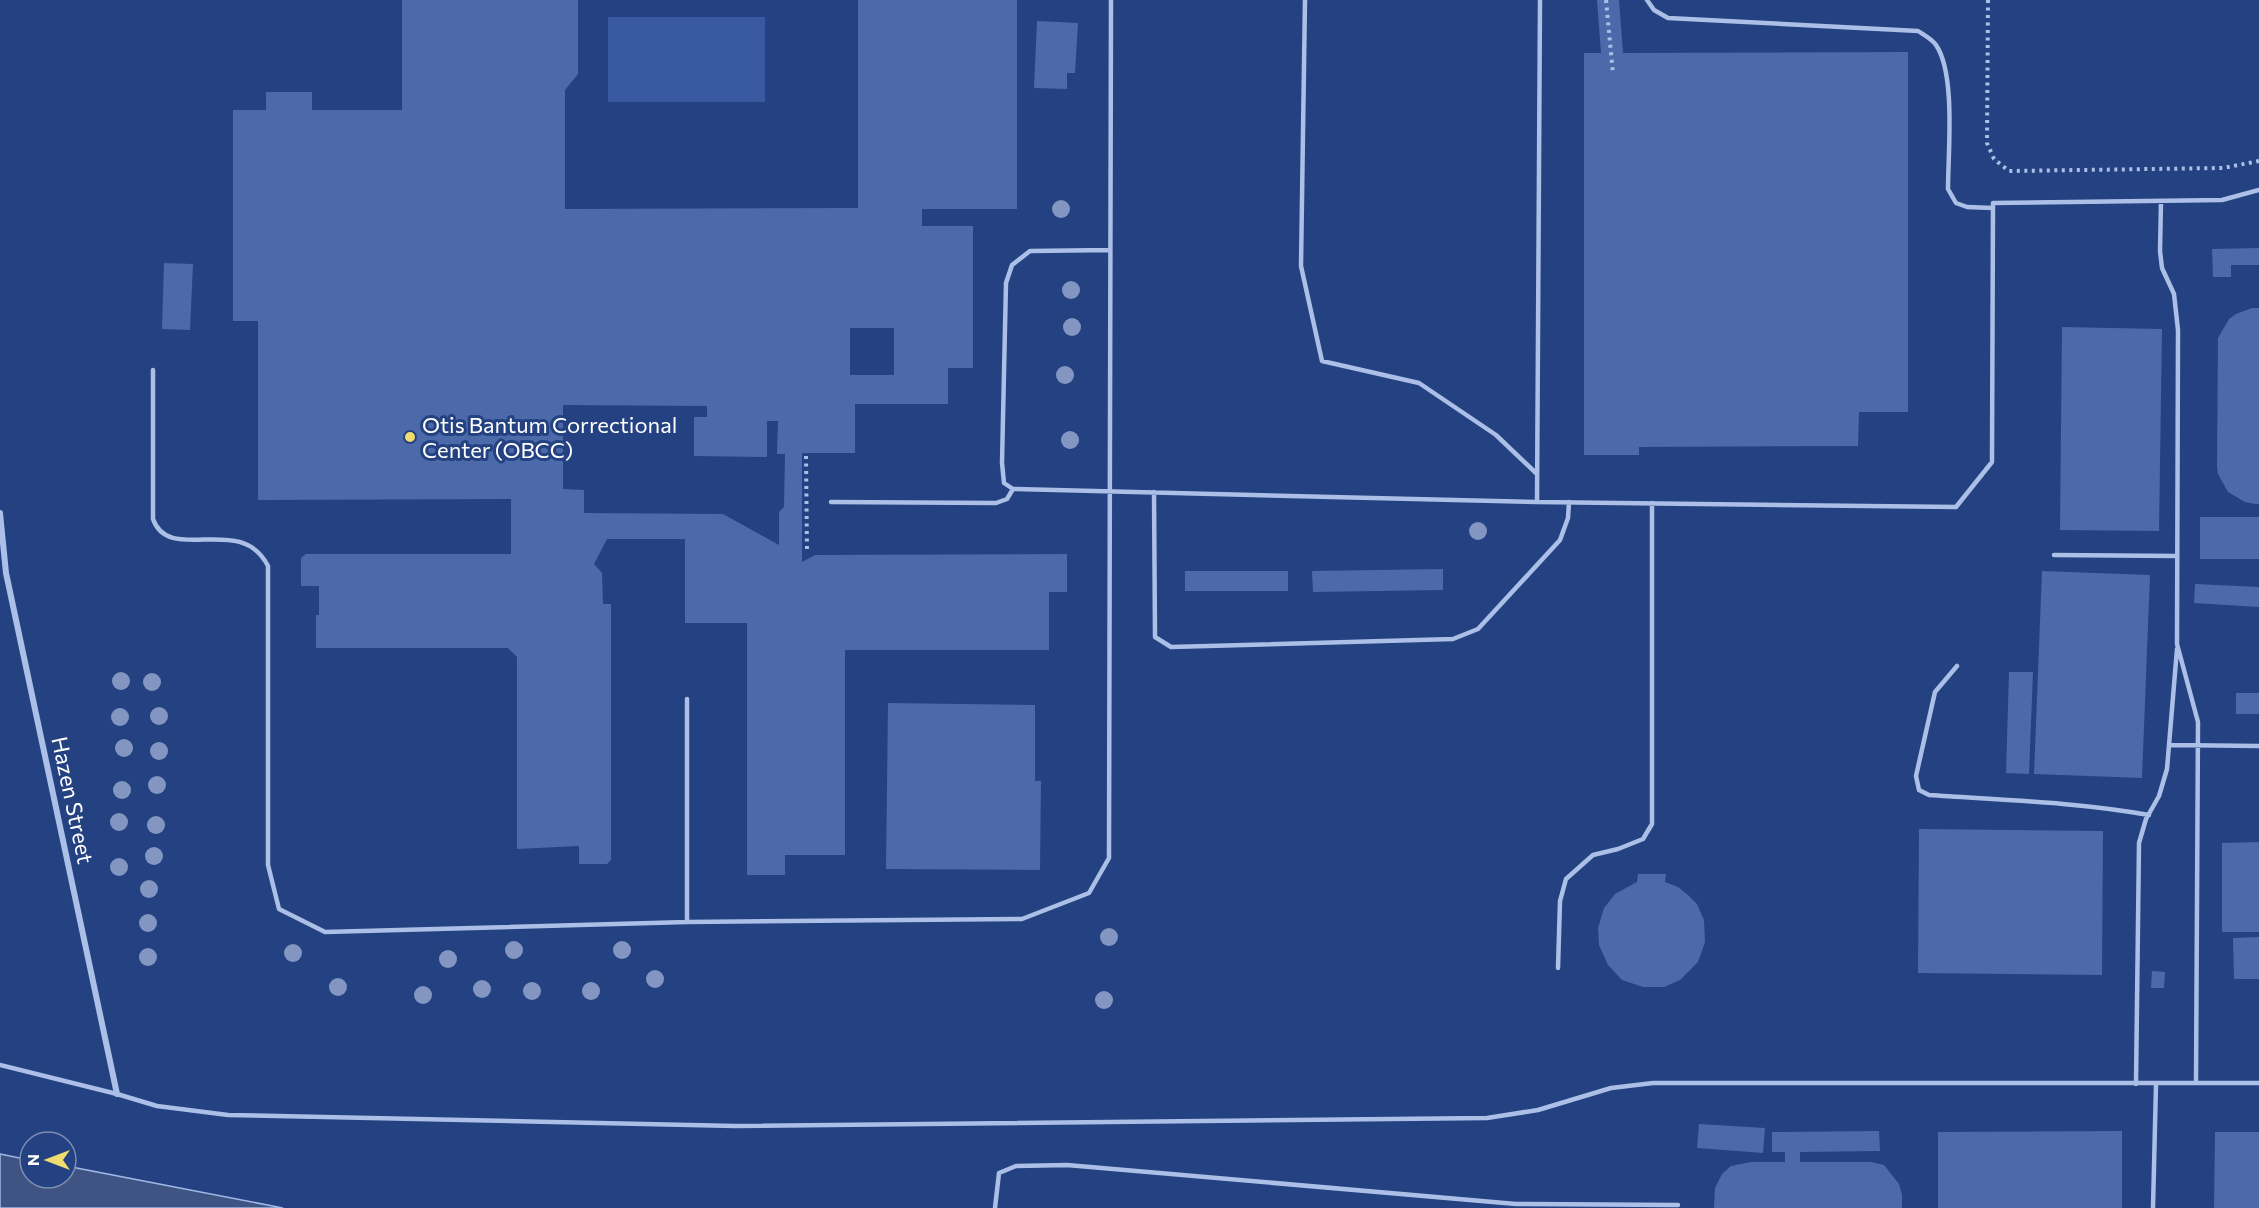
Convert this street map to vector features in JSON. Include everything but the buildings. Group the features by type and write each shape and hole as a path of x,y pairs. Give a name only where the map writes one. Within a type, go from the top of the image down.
{"street":[{"name":"Hazen Street","path":"0,513 2,563 117,1094"}],"lane":[{"path":"153,370 153,519 157,529 170,538 232,540 247,543 257,549 268,566 268,865 279,909 325,932 687,922 1022,919 1089,893 1109,858 1111,0"},
{"path":"1305,0 1300,266 1322,361 1419,382 1496,435 1537,475"},
{"path":"1537,502 1540,0"},
{"path":"1647,0 1654,10 1668,18 1918,31 1935,43 1943,58 1948,82 1948,189 1956,204 1967,207 1993,208"},
{"path":"1110,250 1030,251 1012,265 1006,282 1002,463 1004,483 1013,489 1537,502 1956,507 1992,462 1993,202 2222,200 2259,190"},
{"path":"2136,1084 2139,843 2159,796 2167,769 2177,644 2178,330 2174,294 2163,268 2160,251 2161,201"},
{"path":"831,502 996,503 1007,498 1013,489"},
{"path":"1154,492 1155,637 1171,647 1453,639 1478,629 1560,540 1568,518 1569,502"},
{"path":"1558,968 1560,901 1566,879 1593,855 1618,849 1643,839 1652,824 1652,503"},
{"path":"2054,555 2177,556"},
{"path":"2177,644 2198,723 2196,1083"},
{"path":"1957,666 1935,692 1916,776 1919,790 1929,795 2120,809 2149,815"},
{"path":"687,699 687,922"},
{"path":"2170,745 2259,746"},
{"path":"0,1065 158,1106 228,1115 735,1126 1487,1118 1538,1110 1611,1088 1653,1083 2259,1083"},
{"path":"2153,1208 2156,1084"},
{"path":"994,1208 999,1173 1016,1166 1067,1165 1516,1204 1678,1204"}],"path":[{"path":"1606,0 1613,74"},
{"path":"1988,0 1987,143 1994,159 2009,171 2223,168 2259,161"},
{"path":"806,456 807,552"}],"shaded area":[{"path":"608,17 765,17 765,102 608,102"},
{"path":"0,1154 18,1158 18,1190 78,1190 78,1168 283,1208 0,1208"}],"place":[{"name":"Otis Bantum Correctional Center (OBCC)","path":"410,437"}]}
